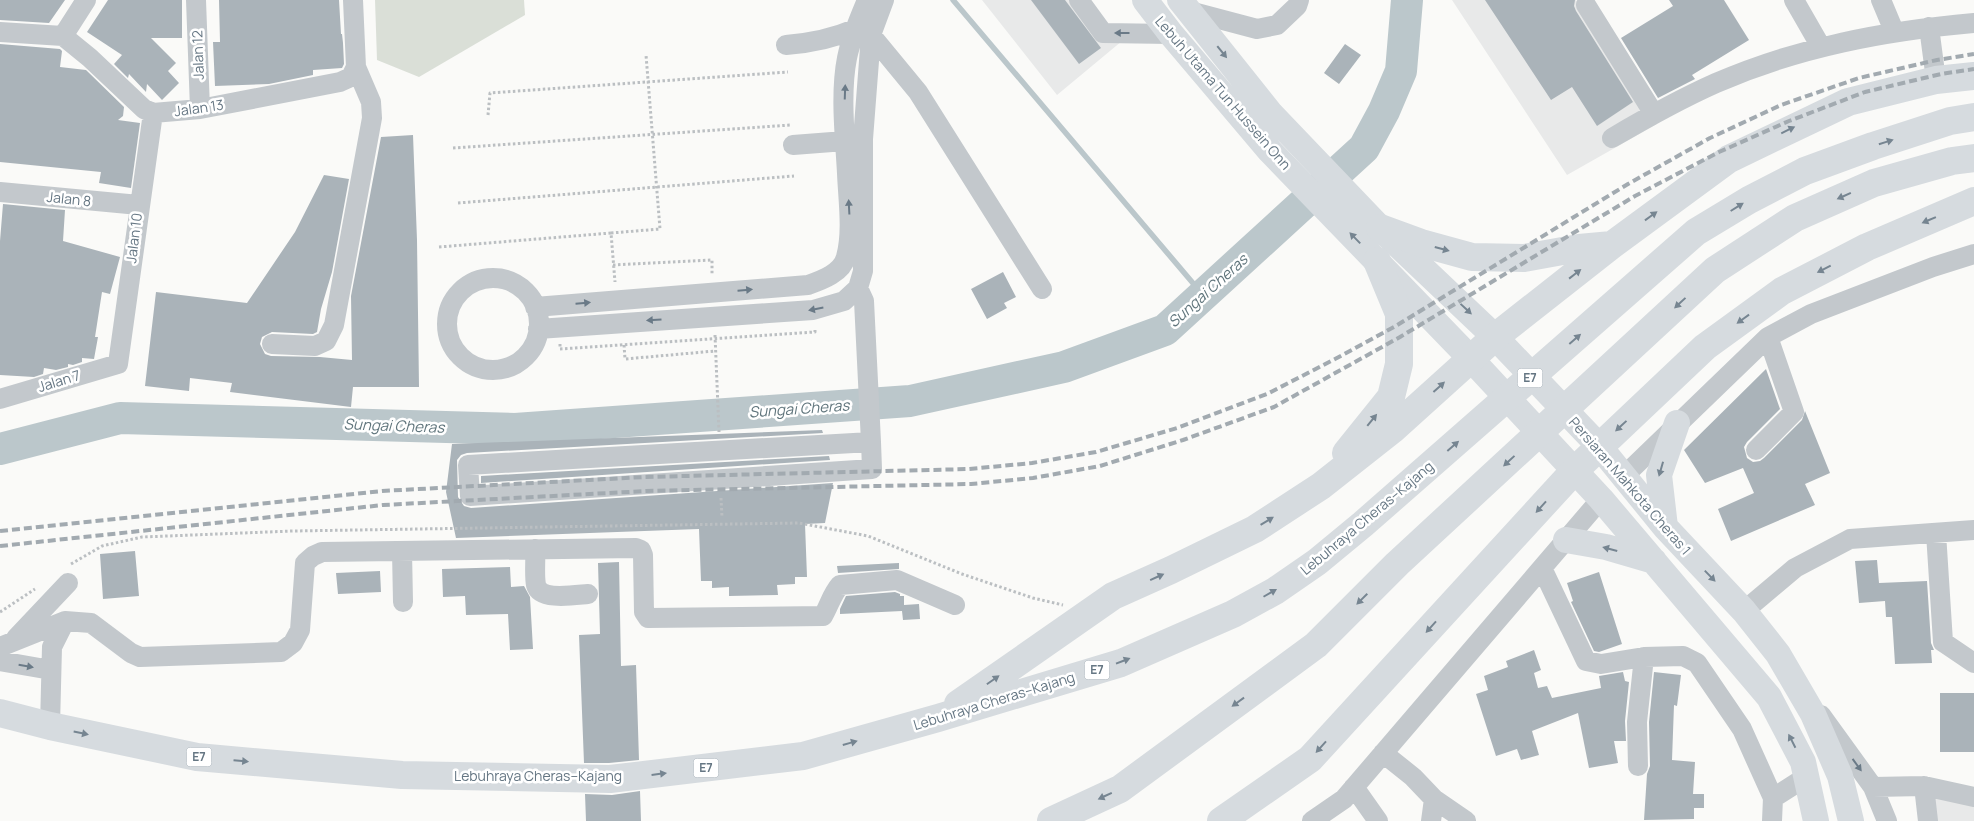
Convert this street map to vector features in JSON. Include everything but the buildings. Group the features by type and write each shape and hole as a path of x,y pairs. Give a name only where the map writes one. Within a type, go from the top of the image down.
{"highway":[{"path":"938,718 1112,596 1171,570 1254,529 1321,486 1392,430 1495,336 1612,245 1729,159 1848,102 1936,80 1974,76"},
{"name":"Lebuhraya Cheras–Kajang","path":"0,713 50,726 197,757 402,774 610,779 803,756 1121,663 1233,614 1275,591 1317,562 1363,524 1696,232 1749,200 1805,171 1950,121 1974,117"},
{"path":"1051,821 1120,789 1316,645 1397,564 1715,270 1795,218 1874,182 1952,161 1974,158"},
{"path":"1222,821 1310,759 1574,471 1705,347 1782,291 1867,247 1974,201"},
{"path":"1380,228 1421,243 1472,257 1524,258 1579,248 1612,245"},
{"path":"1321,486 1391,397 1400,364 1399,314 1377,261"}],"main road":[{"name":"Lebuh Utama Tun Hussein Onn","path":"1145,0 1171,34 1270,151 1377,261"},
{"name":"Lebuh Utama Tun Hussein Onn","path":"1185,5 1272,114 1346,194"},
{"name":"Persiaran Mahkota Cheras 1","path":"1346,194 1495,336 1599,446 1664,528 1744,611 1778,654 1814,714 1840,776 1852,821"},
{"path":"1377,261 1471,359 1601,500 1769,697 1803,762 1816,821"},
{"path":"1664,528 1659,475 1678,423"},
{"path":"1566,540 1606,547 1654,561"}],"street":[{"path":"63,36 86,0"},
{"name":"Jalan 12","path":"196,0 200,109"},
{"path":"272,344 315,346 326,341 334,325 372,118 371,102 356,67 353,0"},
{"path":"867,0 863,32 918,92 1042,289"},
{"path":"538,329 813,310 844,301 858,288 863,271 854,140 845,91 847,59 884,0"},
{"path":"1080,0 1103,33 1171,34"},
{"path":"1185,5 1257,29 1277,25 1297,6 1299,0"},
{"path":"1794,0 1822,47"},
{"path":"1881,0 1894,32"},
{"path":"1586,5 1654,114"},
{"path":"1612,138 1654,114 1716,83 1822,47 1894,32 1974,23"},
{"path":"1929,27 1936,80"},
{"path":"0,32 63,36 90,58 144,109 153,113"},
{"path":"786,45 814,43 863,32"},
{"name":"Jalan 13","path":"153,113 200,109 340,82 351,77 356,67"},
{"name":"Jalan 10","path":"118,364 153,113"},
{"path":"792,145 854,140"},
{"path":"535,307 808,285 831,276 846,259 854,140"},
{"name":"Jalan 8","path":"0,192 139,205"},
{"path":"1624,476 1768,337 1811,314 1974,254"},
{"path":"496,278 510,282 523,289 535,307 538,329 534,344 525,357 513,366 498,370 482,369 468,363 457,352 450,339 447,323 450,308 458,294 469,285 482,279 496,278"},
{"path":"858,288 864,301 869,370 872,469 470,496 468,465 871,442"},
{"path":"1756,450 1794,412 1768,337"},
{"name":"Jalan 7","path":"0,399 118,364"},
{"path":"1312,821 1344,798 1354,787 1601,500"},
{"path":"1744,611 1795,568 1850,539 1974,530"},
{"path":"1936,533 1944,642 1974,663"},
{"path":"6,645 65,620 91,623 131,653 140,656 281,652 293,643 300,630 305,563 313,556 322,552 636,548 641,550 644,612 648,618 823,616 840,585 886,580 897,580 955,605"},
{"path":"535,549 536,585 541,592 549,596 588,594"},
{"path":"402,551 403,602"},
{"path":"1542,568 1586,661 1601,664 1644,657 1684,656 1697,663 1742,729 1773,798 1772,821"},
{"path":"6,645 68,583"},
{"path":"50,726 52,647 65,620"},
{"path":"1778,654 1873,787 1887,821"},
{"path":"1638,766 1637,722 1644,657"},
{"path":"0,661 51,670"},
{"path":"1384,753 1413,777 1434,799 1466,821"},
{"path":"1773,798 1806,778"},
{"path":"1873,787 1924,786 1974,797"},
{"path":"1924,786 1928,821"},
{"path":"1354,787 1378,821"},
{"path":"1431,821 1434,799"}],"path":[{"path":"438,247 660,229 646,55"},
{"path":"488,115 490,93 788,72"},
{"path":"453,148 791,125"},
{"path":"458,203 794,176"},
{"path":"611,233 615,283"},
{"path":"613,265 712,260 712,278"},
{"path":"714,333 719,439"},
{"path":"624,345 624,359 715,351"},
{"path":"721,498 722,517"}],"shaded area":[{"path":"375,0 524,0 525,15 419,77 377,60"},
{"path":"982,0 1089,0 1122,41 1057,95"},
{"path":"1452,0 1576,0 1657,124 1567,175"},
{"path":"1920,791 1974,802 1974,821 1923,821"}],"waterway":[{"path":"953,0 1203,295"},
{"name":"Sungai Cheras","path":"0,449 120,418 515,429 910,401 1064,367 1165,330 1364,148 1384,111 1401,71 1407,0"}],"railway":[{"path":"0,531 382,491 645,477 969,469 1032,463 1096,452 1177,428 1267,394 1394,327 1628,184 1710,138 1781,105 1859,78 1937,60 1974,54"},
{"path":"0,546 383,505 646,491 971,484 1033,478 1100,466 1183,440 1274,407 1400,337 1635,196 1719,152 1789,121 1865,92 1941,74 1974,69"}]}
